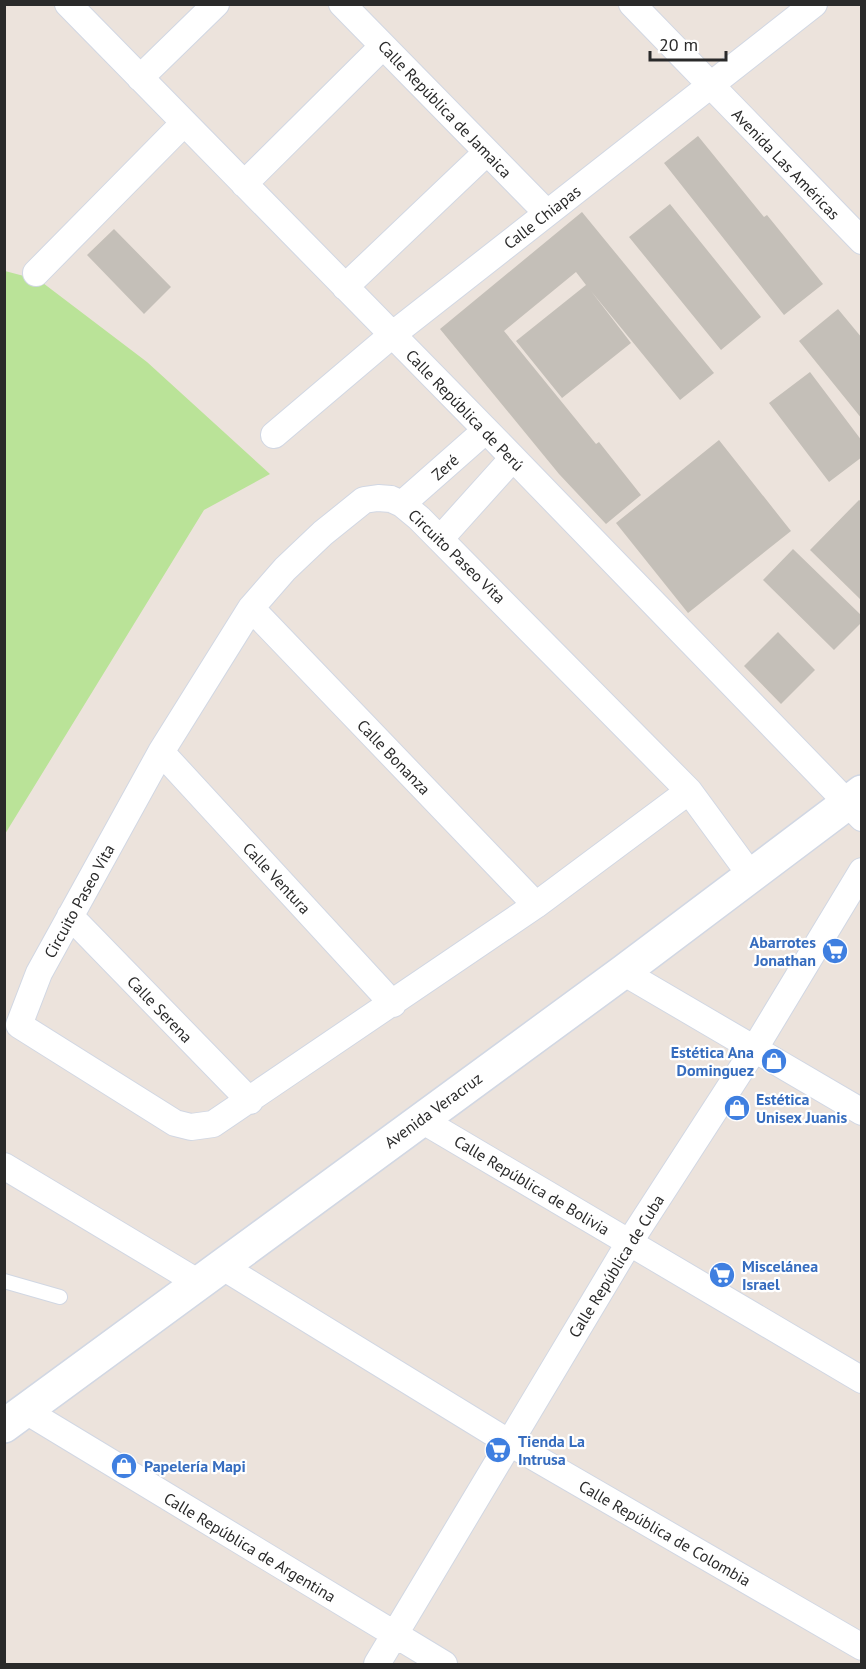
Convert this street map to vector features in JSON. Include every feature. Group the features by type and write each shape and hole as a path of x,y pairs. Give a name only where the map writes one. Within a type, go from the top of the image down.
{"street":[{"name":"Calle República de Perú","path":"68,4 856,804"},
{"path":"140,78 216,4"},
{"name":"Calle República de Jamaica","path":"342,4 547,213"},
{"name":"Avenida Las Américas","path":"632,4 861,241"},
{"name":"Calle Chiapas","path":"274,435 392,335 814,4"},
{"path":"244,184 383,46"},
{"path":"36,273 184,123"},
{"path":"345,287 487,152"},
{"name":"Zeré","path":"402,504 486,430"},
{"path":"441,538 513,458"},
{"name":"Circuito Paseo Vita","path":"689,791 536,905 213,1124 191,1127 175,1123 19,1025 39,973 161,752 251,608 285,569 323,533 364,501 378,498 402,504 441,538 689,791 752,877"},
{"name":"Calle Bonanza","path":"251,608 536,905"},
{"name":"Calle Ventura","path":"161,752 393,1004"},
{"name":"Avenida Veracruz","path":"15,1419 420,1119 856,804"},
{"name":"Calle República de Cuba","path":"376,1665 396,1636 508,1442 629,1243 755,1048 861,872"},
{"name":"Calle Serena","path":"70,916 249,1101"},
{"path":"623,972 861,1112"},
{"name":"Calle República de Bolivia","path":"420,1119 861,1380"},
{"name":"Calle República de Colombia","path":"4,1166 211,1275 508,1442 861,1647"},
{"name":"Calle República de Argentina","path":"15,1419 444,1665"}],"lane":[{"path":"4,1281 60,1297"}],"green space":[{"path":"5,271 39,280 147,362 270,474 204,510 5,834"}],"building":[{"path":"698,136 764,217 767,215 823,284 784,315 664,163"},
{"path":"670,204 761,317 721,350 629,237"},
{"path":"582,212 714,373 680,400 591,291 631,343 562,398 516,341 586,285 576,272 504,331 596,444 599,442 641,495 606,524 559,474 440,329"},
{"path":"114,229 171,287 144,314 87,255"},
{"path":"838,309 862,338 862,419 799,341"},
{"path":"810,372 862,441 862,457 829,482 769,403"},
{"path":"719,440 791,531 688,613 616,523"},
{"path":"859,500 862,502 862,601 810,550"},
{"path":"793,549 862,616 862,622 834,650 763,580"},
{"path":"778,632 815,670 781,704 744,666"}],"place":[{"name":"Abarrotes Jonathan","path":"835,951"},
{"name":"Estética Ana Dominguez","path":"774,1061"},
{"name":"Estética Unisex Juanis","path":"737,1108"},
{"name":"Miscelánea Israel","path":"722,1275"},
{"name":"Tienda La Intrusa","path":"498,1450"},
{"name":"Papelería Mapi","path":"124,1466"}]}
